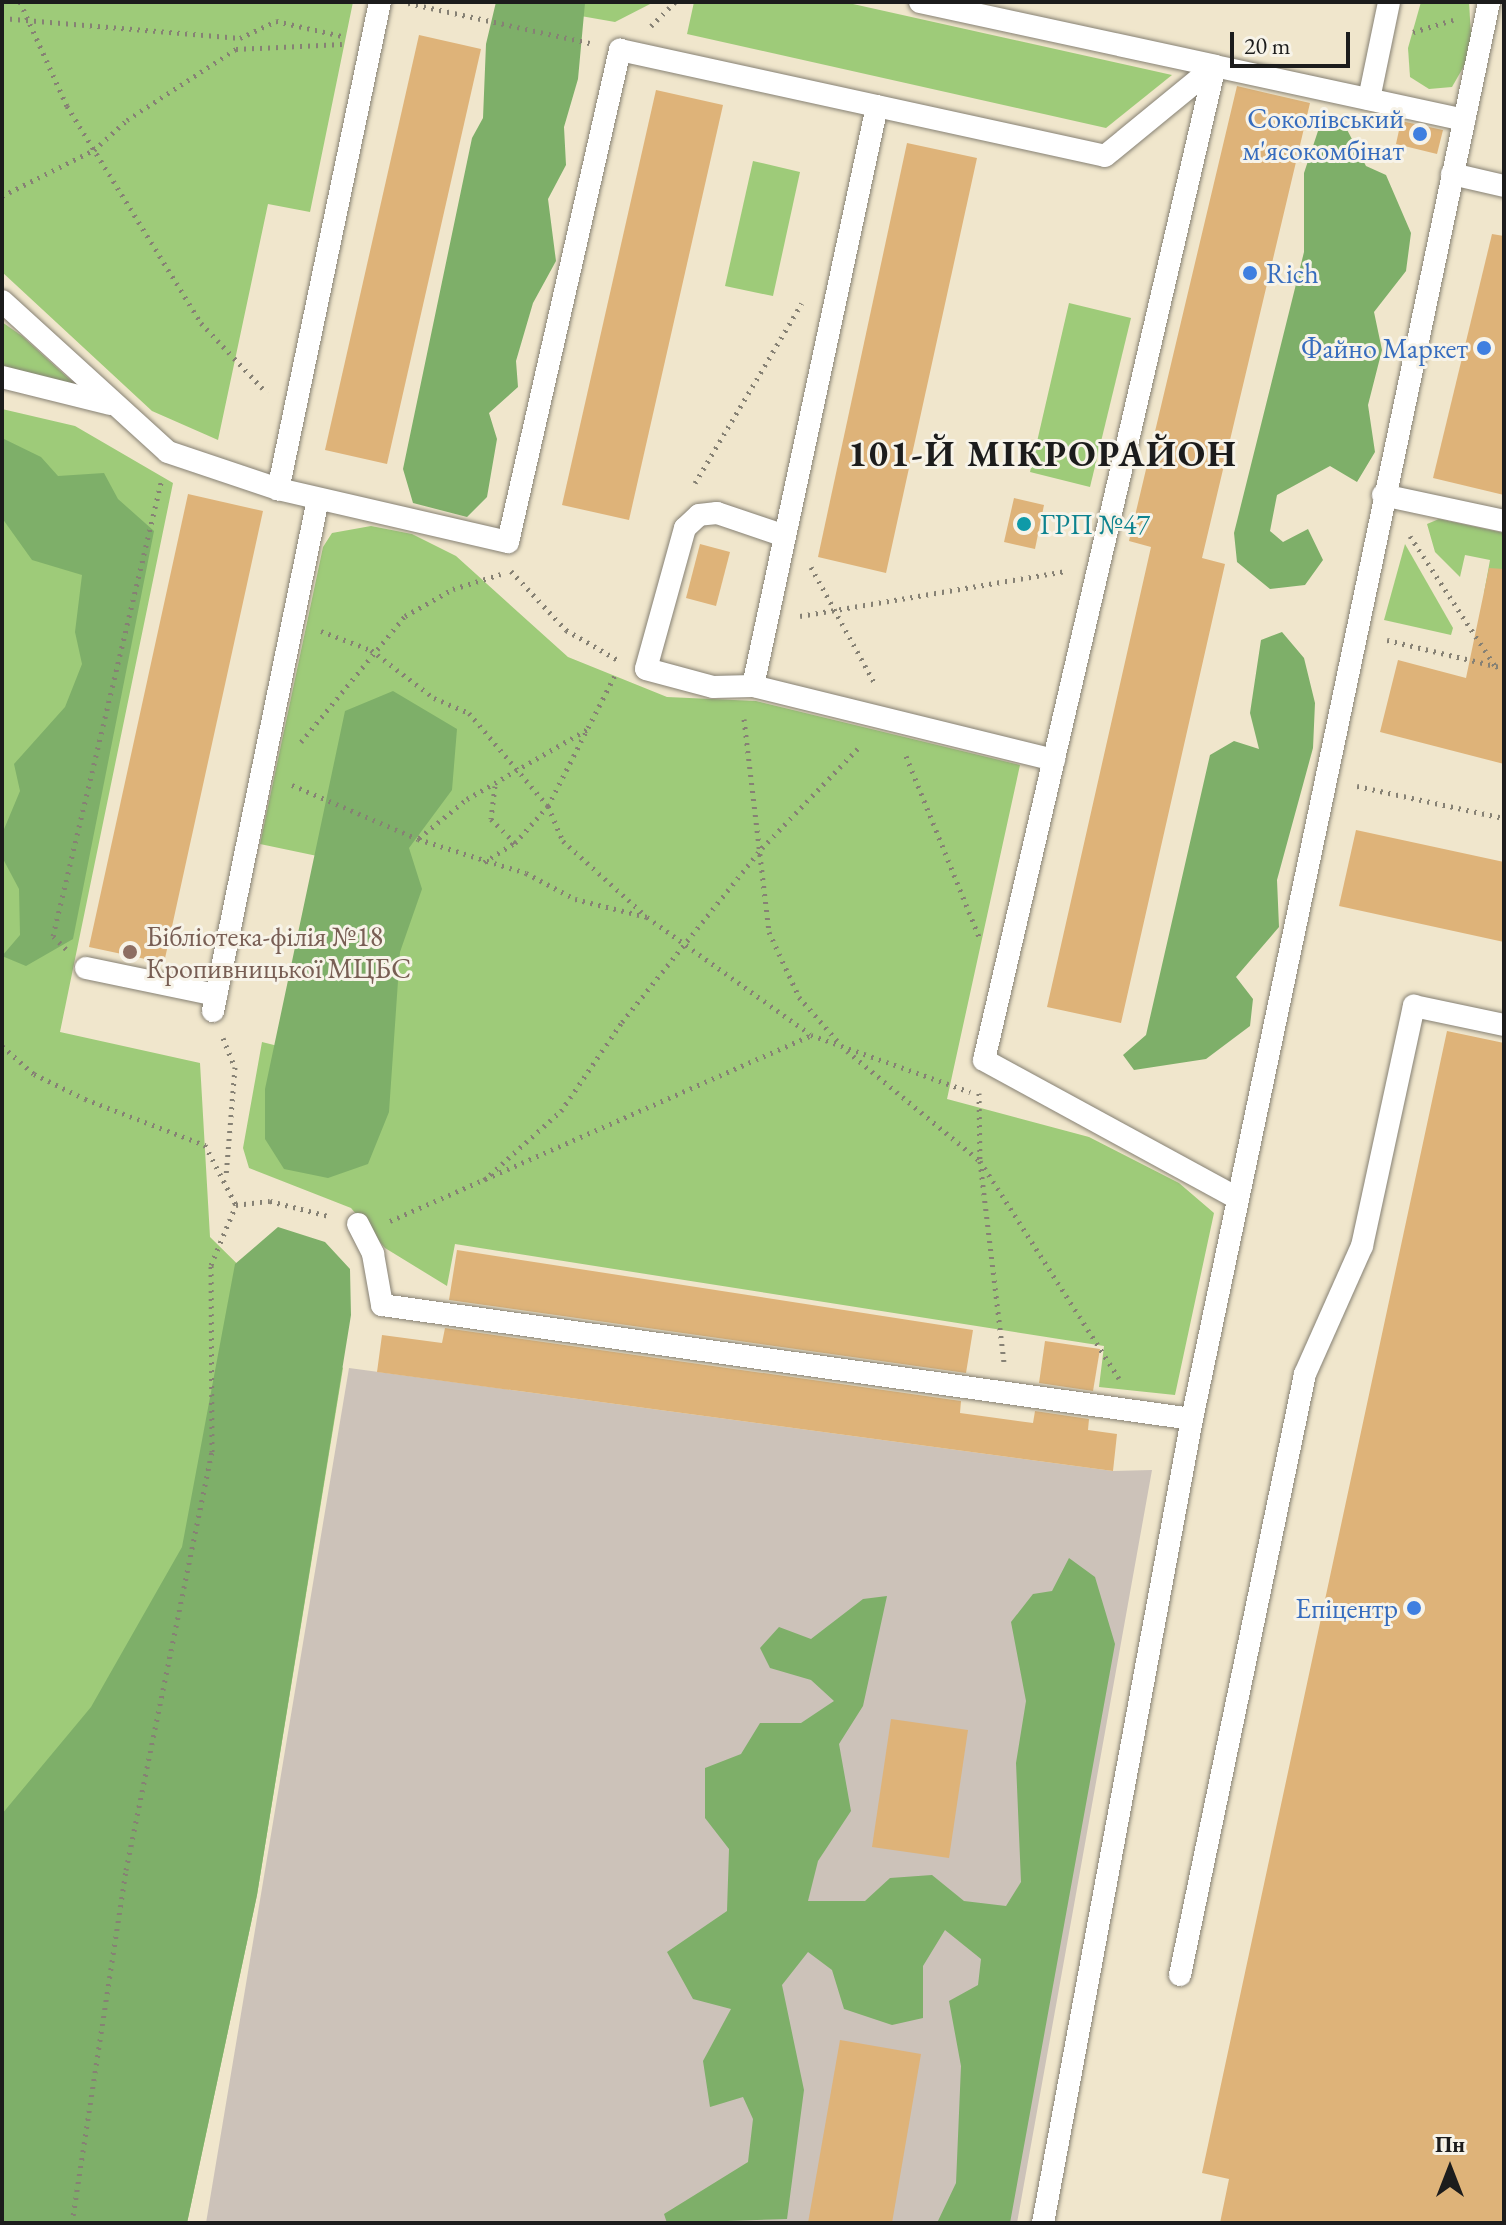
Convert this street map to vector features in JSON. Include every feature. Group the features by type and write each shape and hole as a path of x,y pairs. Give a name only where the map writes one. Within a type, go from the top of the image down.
{"lane":[{"path":"278,489 380,2"},
{"path":"920,2 1464,120"},
{"path":"1369,99 1389,2"},
{"path":"1043,2223 1192,1419 1383,495 1489,5"},
{"path":"2,301 111,404 168,452 278,489 508,542 620,50 1105,156 1215,66"},
{"path":"1215,66 984,1060 1237,1198"},
{"path":"753,686 877,106"},
{"path":"1452,174 1504,186"},
{"path":"2,377 111,404"},
{"path":"1383,495 1504,521"},
{"path":"86,968 214,1003 318,499"},
{"path":"785,536 717,513 699,515 685,528 646,669 713,687 753,686 1054,760"},
{"path":"1180,1975 1305,1374 1362,1246 1414,1006 1504,1025"},
{"path":"358,1224 373,1254 382,1305 1192,1419"}],"path":[{"path":"20,2 94,150 201,323 292,420"},
{"path":"402,2 620,50"},
{"path":"1381,42 1489,5"},
{"path":"2,18 240,38 276,21 370,42"},
{"path":"2,196 94,150 127,120 236,49 370,42"},
{"path":"86,968 53,936 168,452"},
{"path":"1383,495 1495,666"},
{"path":"508,542 511,571 596,652 646,669"},
{"path":"767,619 841,613 1099,565"},
{"path":"511,571 453,589 405,616 371,650 303,740 262,772 418,839 526,873 575,899 647,917"},
{"path":"295,611 332,640 371,650 434,698 469,713 515,773 548,806 563,841 685,950 811,1035 993,1098"},
{"path":"1355,633 1504,668"},
{"path":"713,687 747,722 769,932 799,997 843,1047 980,1161 1139,1411"},
{"path":"478,1185 561,1111 622,1022 685,950 762,848 886,719"},
{"path":"418,839 495,785 592,726"},
{"path":"1324,779 1504,818"},
{"path":"495,785 491,819 515,843"},
{"path":"214,1003 235,1067 226,1176"},
{"path":"236,1205 270,1201 358,1224 395,1221 811,1035"},
{"path":"2,1046 34,1074 85,1099 205,1145 226,1176 236,1205 211,1265 212,1452 126,1870 72,2223"},
{"path":"984,1060 979,1095 980,1161 1008,1393"}],"shaded area":[{"path":"349,1368 1113,1471 1152,1470 1017,2223 206,2223"}],"green space":[{"path":"2,2 353,2 310,212 268,204 218,440 152,411 2,272"},
{"path":"496,2 585,3 578,79 564,127 566,165 548,199 556,261 533,303 516,361 518,387 489,413 497,439 487,497 467,517 413,503 403,469 472,138 483,118 486,44"},
{"path":"501,2 654,2 615,22"},
{"path":"694,2 844,2 1172,75 1106,128 687,34"},
{"path":"1421,2 1469,2 1472,52 1452,87 1429,89 1410,77 1408,48"},
{"path":"1331,121 1343,122 1366,166 1386,175 1411,233 1406,271 1374,312 1382,350 1368,405 1375,452 1357,482 1330,466 1277,495 1270,531 1283,542 1308,529 1323,560 1305,585 1270,589 1237,562 1234,533 1304,252 1304,173 1319,128"},
{"path":"753,161 800,172 773,296 725,286"},
{"path":"1069,303 1131,318 1090,487 1030,472"},
{"path":"2,322 22,336 79,388 2,368"},
{"path":"2,409 75,426 173,483 60,1032 200,1063 210,1237 343,1368 257,1895 187,2223 2,2223"},
{"path":"2,438 41,457 58,476 104,473 118,499 154,531 73,939 26,966 2,956 20,935 19,889 2,857 2,834 20,791 14,764 65,707 82,664 75,632 82,575 32,560 2,518"},
{"path":"1439,519 1504,533 1504,598 1484,593 1490,560 1465,555 1460,577 1435,552 1427,524"},
{"path":"371,526 412,534 456,556 568,657 667,697 756,701 1020,765 947,1099 1089,1137 1179,1183 1214,1213 1175,1395 1099,1387 1104,1346 455,1244 447,1286 385,1248 351,1208 249,1168 243,1148 262,1042 282,1047 322,857 260,844 323,547 332,533"},
{"path":"1405,544 1453,628 1451,635 1384,620"},
{"path":"1282,632 1304,658 1315,703 1313,748 1277,880 1279,927 1236,977 1253,999 1250,1026 1206,1059 1134,1070 1123,1055 1146,1035 1210,755 1234,741 1259,749 1250,713 1261,640"},
{"path":"393,691 457,729 452,790 409,848 422,889 400,952 389,1112 368,1164 328,1178 284,1169 265,1139 265,1089 345,711"},
{"path":"278,1227 325,1242 350,1269 351,1315 257,1895 187,2223 2,2223 2,1814 91,1707 182,1547 235,1264"},
{"path":"1069,1558 1095,1577 1115,1644 1010,2223 937,2223 956,2183 961,2066 949,2001 978,1985 981,1959 945,1930 923,1966 923,2018 892,2025 844,2009 832,1970 808,1952 782,1985 804,2090 787,2219 667,2223 664,2214 748,2162 753,2119 743,2097 710,2107 703,2061 731,2009 693,1999 667,1952 727,1911 729,1849 705,1818 705,1768 741,1754 760,1723 801,1723 834,1701 811,1680 770,1668 760,1648 779,1627 811,1639 863,1599 887,1596 863,1706 839,1744 851,1811 818,1861 808,1901 865,1901 890,1878 932,1875 964,1901 1006,1906 1021,1882 1016,1763 1026,1701 1011,1622 1033,1594 1052,1591"}],"building":[{"path":"419,35 481,49 387,464 325,450"},
{"path":"1237,86 1310,103 1202,558 1225,564 1121,1023 1047,1007 1151,547 1129,541"},
{"path":"656,90 723,105 629,520 562,505"},
{"name":"Соколівський м'ясокомбінат","path":"1401,121 1443,130 1437,154 1396,144"},
{"path":"907,143 977,158 886,573 818,557"},
{"name":"Файно Маркет","path":"1492,234 1504,236 1504,495 1433,478"},
{"path":"188,494 263,511 164,963 89,947"},
{"name":"ГРП №47","path":"1014,498 1044,505 1035,549 1004,542"},
{"path":"700,544 730,552 716,606 686,598"},
{"path":"1489,568 1504,569 1504,764 1380,732 1398,660 1466,678"},
{"path":"1356,830 1504,862 1504,942 1339,906"},
{"name":"Епіцентр","path":"1447,1031 1504,1043 1504,2223 1220,2223 1229,2179 1202,2173"},
{"path":"457,1250 973,1330 966,1373 449,1300"},
{"path":"445,1328 961,1401 960,1413 1033,1423 1035,1411 1089,1419 1088,1430 1117,1434 1113,1471 377,1372 382,1335 442,1343"},
{"path":"1045,1341 1100,1349 1093,1391 1039,1383"},
{"path":"891,1719 968,1730 949,1858 872,1847"},
{"path":"840,2040 921,2054 892,2223 808,2223"}],"place":[{"name":"Соколівський м'ясокомбінат","path":"1420,134"},
{"name":"Rich","path":"1250,273"},
{"name":"Файно Маркет","path":"1484,348"},
{"name":"ГРП №47","path":"1024,524"},
{"name":"Бібліотека-філія №18 Кропивницької МЦБС","path":"130,952"},
{"name":"Епіцентр","path":"1414,1608"}],"district":[{"name":"101-Й МІКРОРАЙОН","path":"1043,454"}]}
